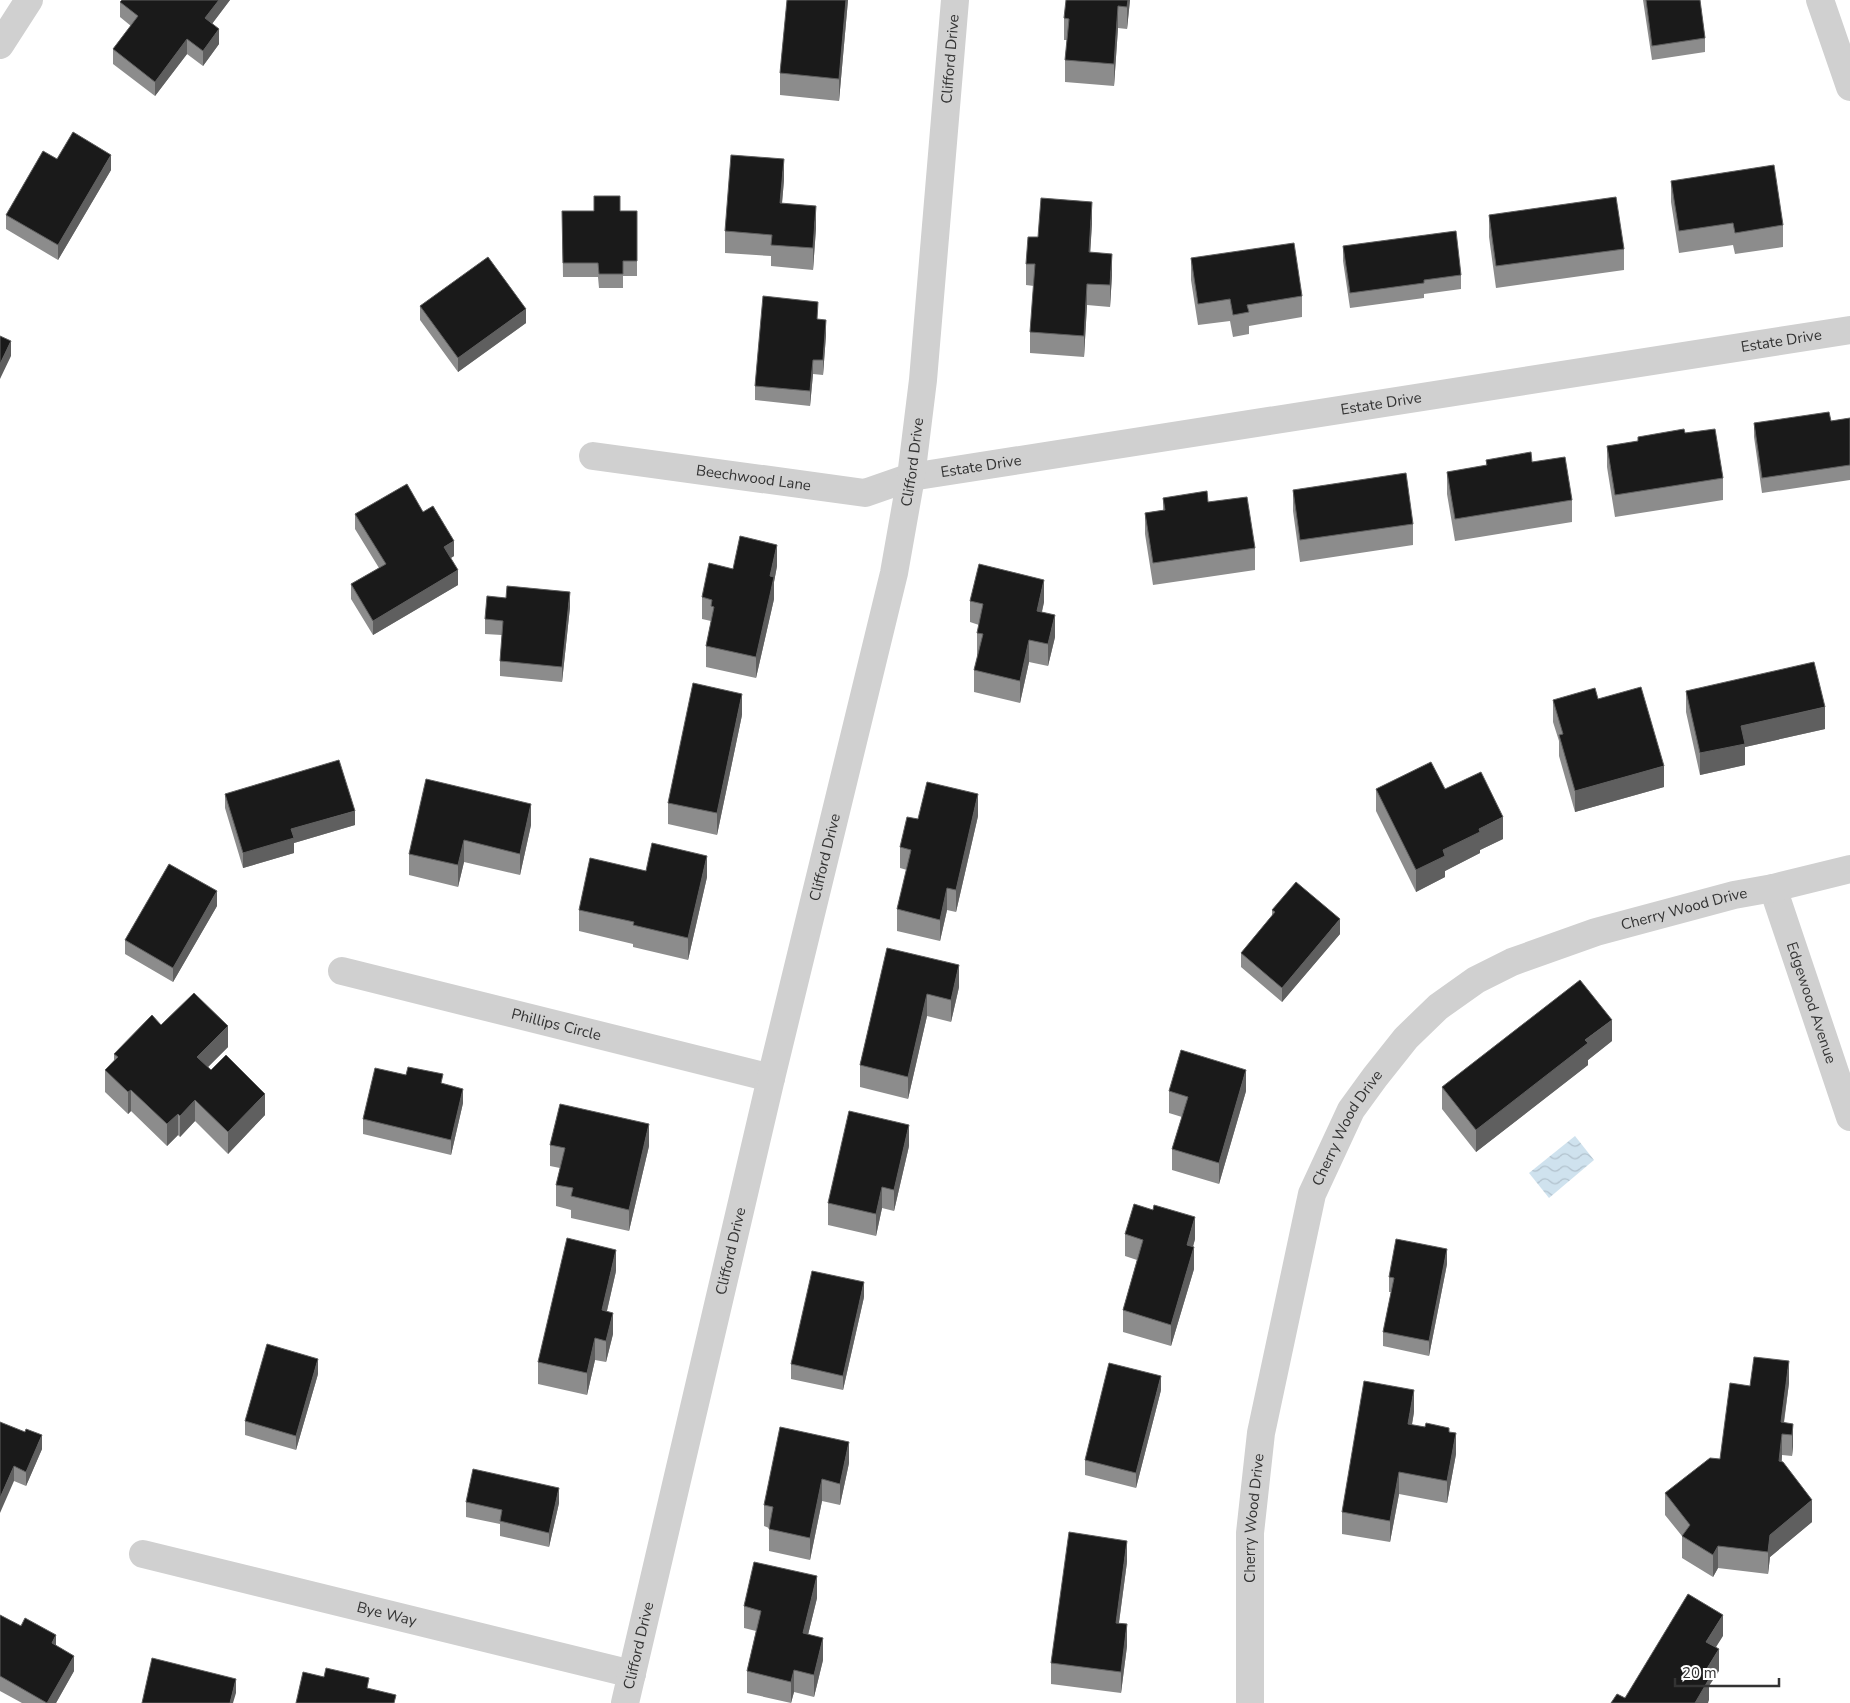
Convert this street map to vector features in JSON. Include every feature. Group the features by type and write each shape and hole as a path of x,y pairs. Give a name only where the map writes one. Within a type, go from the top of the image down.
{"street":[{"path":"0,45 29,0"},
{"name":"Clifford Drive","path":"625,1703 771,1078 894,573 911,477 923,380 955,0"},
{"path":"1820,0 1850,87"},
{"name":"Estate Drive","path":"911,477 1850,330"},
{"name":"Beechwood Lane","path":"593,456 865,493 911,477"},
{"name":"Cherry Wood Drive","path":"1250,1703 1250,1533 1261,1433 1312,1194 1351,1110 1406,1038 1438,1007 1476,980 1512,962 1596,932 1734,895 1774,888 1850,869"},
{"name":"Edgewood Avenue","path":"1774,888 1850,1117"},
{"name":"Phillips Circle","path":"342,971 771,1078"},
{"name":"Bye Way","path":"143,1554 632,1674"}],"water":[{"path":"1575,1136 1594,1160 1549,1198 1529,1173"}],"building":[{"path":"122,0 219,0 205,18 219,29 203,51 187,39 155,82 113,49 138,16 120,2"},
{"path":"787,0 846,0 839,79 780,73"},
{"path":"1066,0 1128,0 1127,7 1118,6 1114,64 1065,60 1069,19 1064,18"},
{"path":"1646,0 1700,0 1705,38 1652,46"},
{"path":"73,132 111,155 58,245 6,215 43,151 57,159"},
{"path":"731,155 784,159 780,203 816,206 813,248 771,245 772,235 725,231"},
{"path":"1774,165 1783,225 1735,233 1733,223 1679,231 1671,181"},
{"path":"594,196 620,196 620,211 637,211 637,261 623,261 623,274 599,274 598,263 563,263 562,211 594,211"},
{"path":"1616,197 1624,249 1496,266 1489,215"},
{"path":"1041,198 1092,202 1089,252 1112,254 1110,285 1087,284 1084,336 1030,332 1035,264 1026,264 1028,237 1038,237"},
{"path":"1456,231 1461,275 1424,280 1424,283 1350,293 1343,246"},
{"path":"1294,243 1302,296 1247,305 1249,312 1233,315 1230,299 1198,304 1191,258"},
{"path":"488,257 526,309 458,358 420,306"},
{"path":"763,296 818,302 817,319 826,320 823,360 813,360 810,391 755,386"},
{"path":"0,336 11,341 0,364"},
{"path":"1829,412 1831,421 1850,418 1850,465 1762,478 1754,423"},
{"path":"1684,429 1685,433 1715,429 1723,478 1615,495 1607,446 1638,441 1638,437"},
{"path":"1531,452 1532,462 1565,457 1572,500 1455,519 1447,472 1487,465 1486,460"},
{"path":"1406,473 1413,524 1300,540 1293,490"},
{"path":"407,484 423,512 433,506 454,541 444,547 458,570 373,621 351,584 386,564 355,514"},
{"path":"1207,491 1208,502 1247,497 1255,548 1153,563 1145,513 1165,510 1163,498"},
{"path":"740,536 777,545 770,576 774,577 756,657 706,646 714,607 711,606 712,600 702,597 709,563 733,569"},
{"path":"979,564 1044,580 1037,611 1055,615 1048,644 1029,640 1020,681 974,670 983,634 977,633 983,604 970,601"},
{"path":"507,586 570,592 562,667 500,661 503,621 485,619 487,596 506,598"},
{"path":"1814,662 1825,707 1741,726 1745,744 1700,753 1686,691"},
{"path":"693,683 742,694 717,813 668,803"},
{"path":"1641,687 1664,766 1575,791 1559,735 1563,734 1553,700 1595,688 1598,699"},
{"path":"339,760 355,811 291,829 294,838 243,853 225,794"},
{"path":"1431,762 1445,789 1481,772 1503,817 1479,829 1480,832 1443,850 1445,856 1416,870 1376,789"},
{"path":"426,779 531,804 520,854 464,840 458,865 409,854"},
{"path":"927,782 978,794 956,890 947,888 940,920 897,909 911,850 900,847 907,817 918,819"},
{"path":"652,843 707,856 688,938 633,925 634,922 579,910 590,858 646,871"},
{"path":"169,864 217,891 173,968 125,940"},
{"path":"1296,882 1340,919 1282,988 1241,953 1275,912 1272,910"},
{"path":"887,948 959,965 951,1000 927,994 908,1077 860,1065"},
{"path":"1580,980 1612,1020 1585,1040 1588,1043 1476,1130 1442,1087"},
{"path":"194,993 228,1026 197,1057 211,1070 226,1055 265,1094 228,1132 195,1100 180,1116 178,1114 167,1124 131,1090 128,1092 105,1070 118,1057 114,1054 152,1015 161,1025"},
{"path":"1181,1050 1246,1070 1219,1163 1172,1149 1188,1097 1169,1091"},
{"path":"408,1067 443,1074 441,1083 463,1089 451,1140 363,1119 375,1068 406,1075"},
{"path":"560,1104 649,1124 629,1210 571,1196 573,1188 556,1185 565,1148 550,1145"},
{"path":"849,1111 909,1125 894,1190 882,1187 876,1214 828,1203"},
{"path":"1134,1204 1153,1210 1154,1205 1195,1217 1187,1245 1194,1247 1171,1325 1123,1310 1143,1240 1125,1234"},
{"path":"567,1238 616,1250 602,1310 613,1313 606,1341 595,1338 587,1373 538,1362"},
{"path":"1396,1239 1447,1249 1429,1341 1383,1332 1394,1278 1389,1277"},
{"path":"812,1271 864,1282 843,1376 791,1364"},
{"path":"267,1344 318,1359 296,1436 245,1421"},
{"path":"1754,1357 1789,1361 1781,1422 1793,1424 1792,1435 1782,1434 1779,1461 1783,1462 1812,1500 1770,1535 1768,1552 1718,1546 1713,1555 1682,1536 1690,1525 1665,1493 1710,1458 1720,1459 1730,1383 1750,1386"},
{"path":"1109,1363 1161,1376 1136,1473 1085,1460"},
{"path":"1364,1381 1414,1390 1408,1424 1425,1427 1426,1423 1449,1428 1449,1432 1456,1433 1447,1481 1399,1472 1390,1521 1342,1512"},
{"path":"0,1422 25,1432 26,1429 42,1435 26,1472 14,1466 0,1498"},
{"path":"780,1427 849,1442 840,1484 822,1479 810,1538 769,1529 773,1507 764,1505"},
{"path":"473,1469 559,1488 549,1533 500,1521 502,1510 466,1502"},
{"path":"1069,1532 1127,1541 1116,1623 1127,1624 1121,1672 1051,1663"},
{"path":"754,1562 817,1576 803,1633 823,1638 814,1675 794,1670 791,1682 747,1671 761,1611 744,1606"},
{"path":"1688,1594 1723,1615 1706,1642 1719,1649 1703,1675 1709,1679 1695,1703 1611,1703 1617,1694 1625,1698"},
{"path":"0,1615 21,1626 25,1618 56,1635 52,1643 74,1656 47,1703 0,1676"},
{"path":"152,1658 236,1679 230,1703 142,1703"},
{"path":"326,1668 369,1678 367,1688 396,1695 394,1703 296,1703 303,1672 324,1677"}]}
